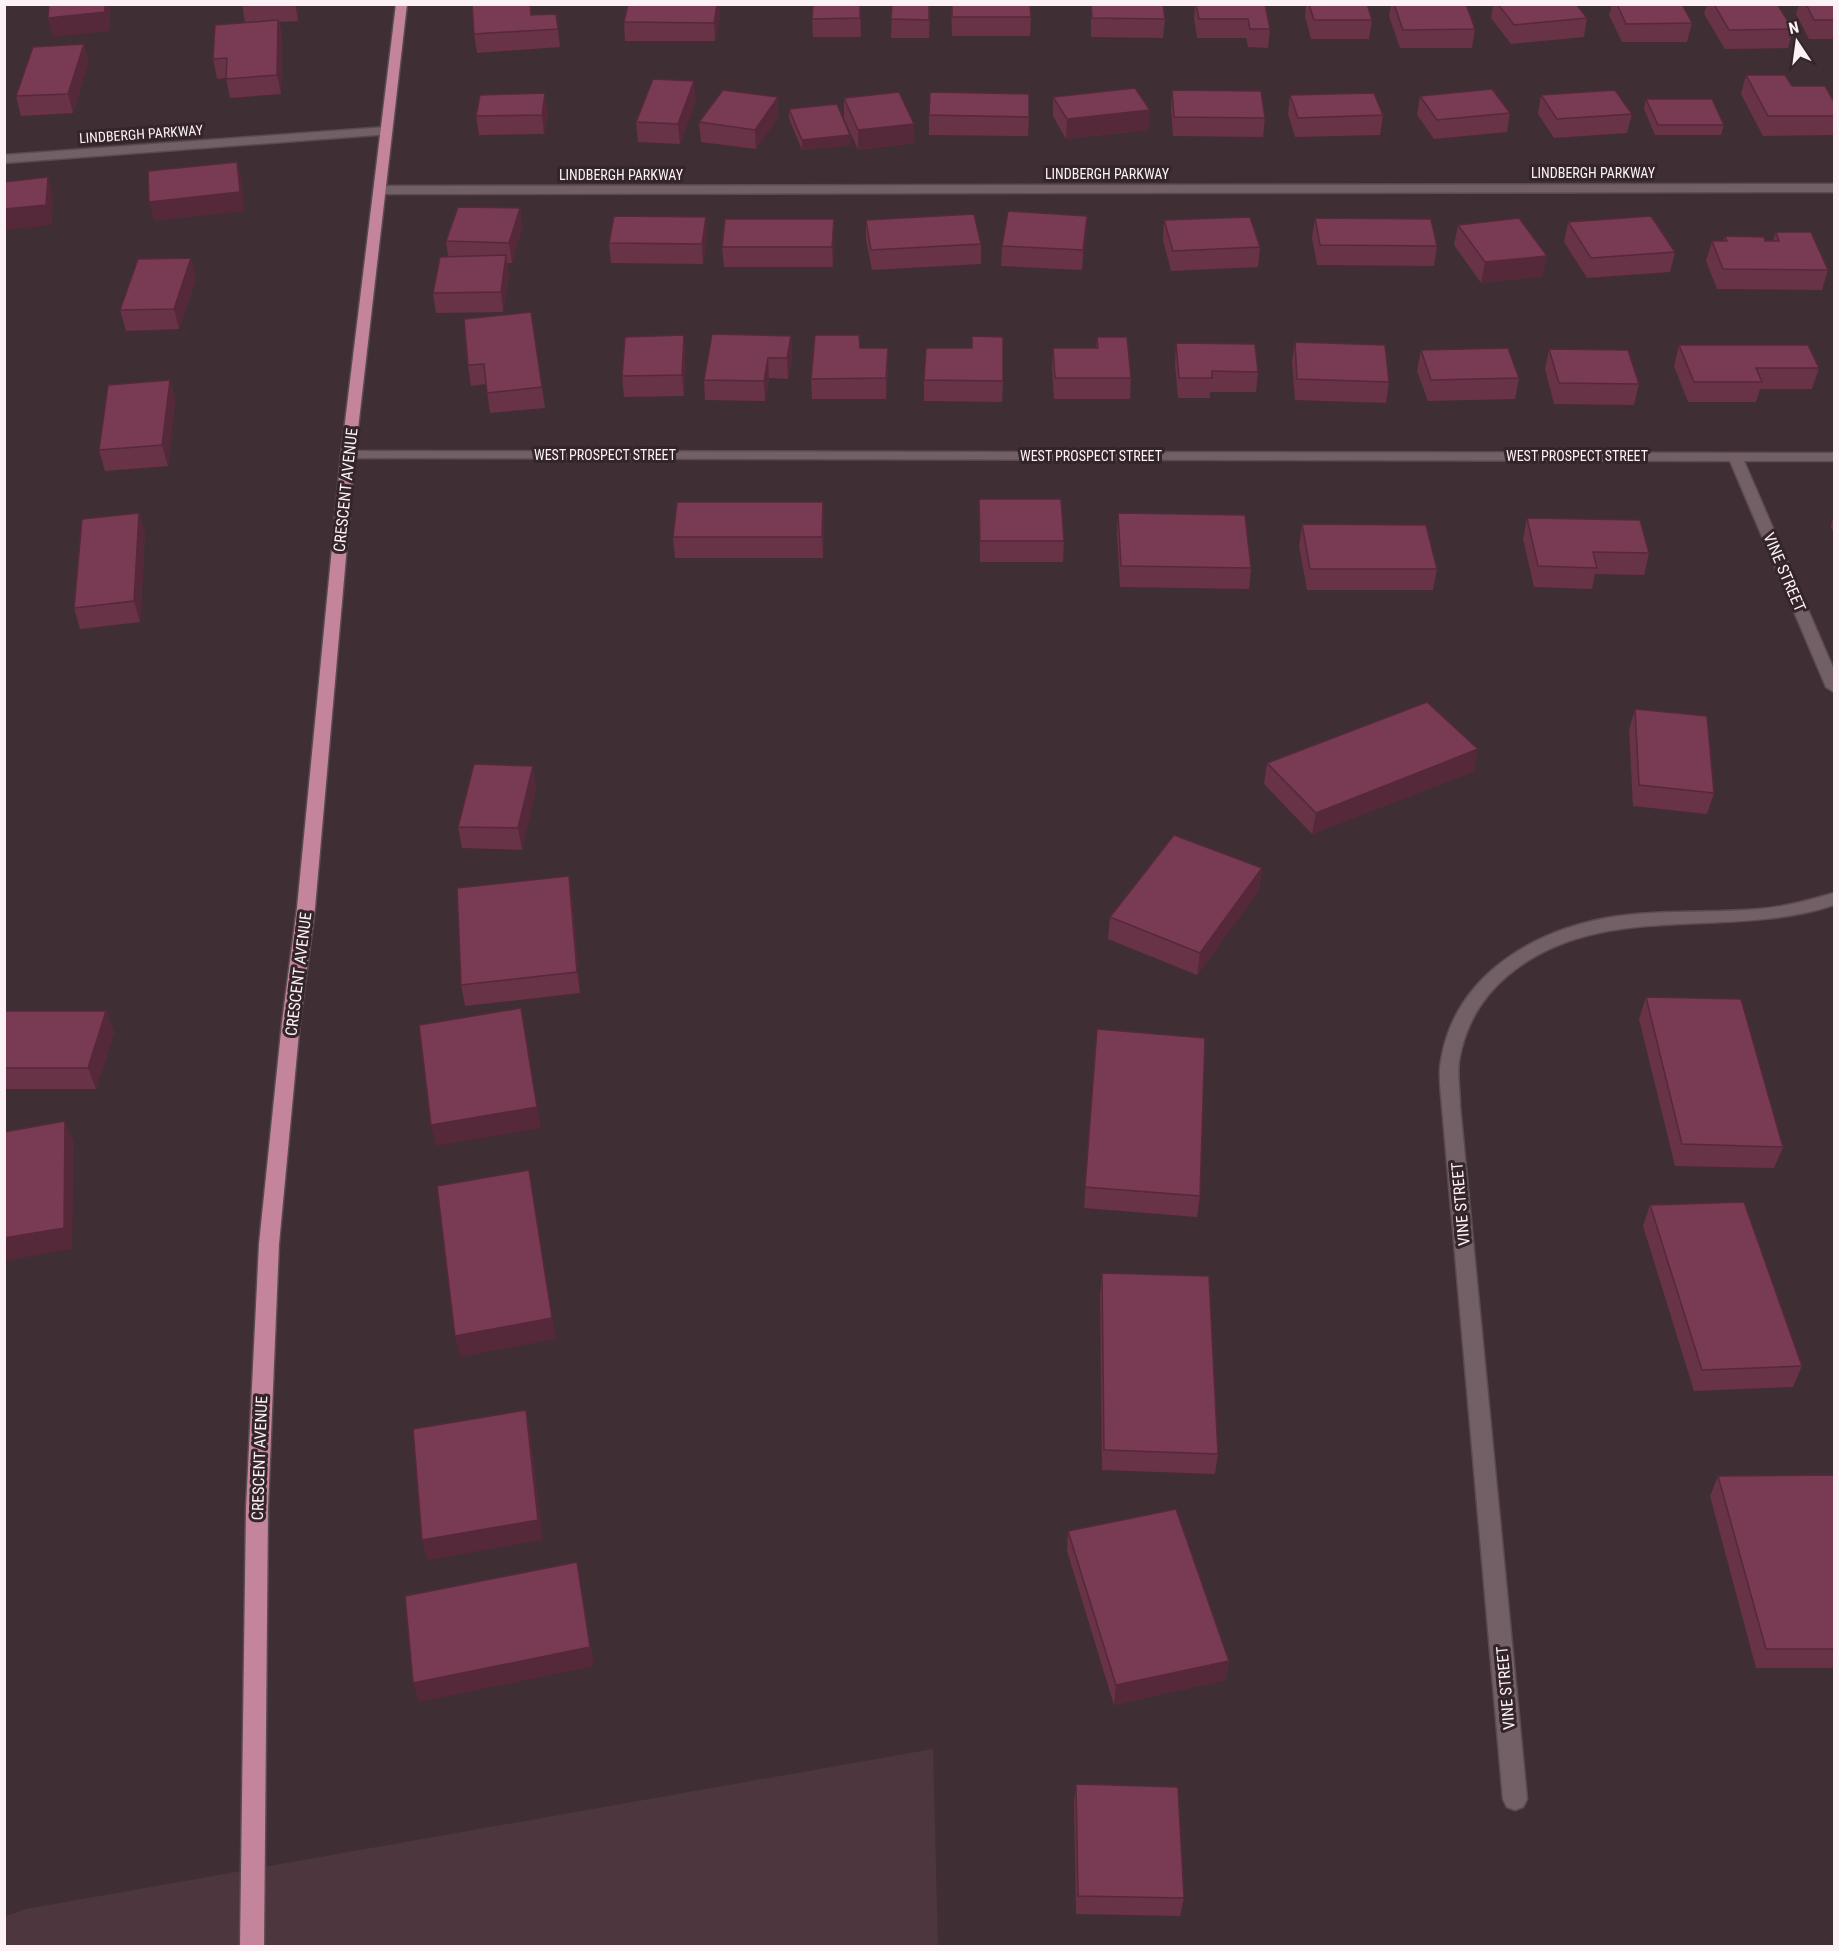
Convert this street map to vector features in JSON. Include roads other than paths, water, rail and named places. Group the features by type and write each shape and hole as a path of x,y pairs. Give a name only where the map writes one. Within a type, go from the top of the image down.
{"main road":[{"name":"CRESCENT AVENUE","path":"252,1947 257,1508 269,1244 291,1022 306,908 348,455 402,4"}],"street":[{"name":"LINDBERGH PARKWAY","path":"4,159 386,131"},
{"name":"LINDBERGH PARKWAY","path":"379,190 1834,188"},
{"name":"WEST PROSPECT STREET","path":"348,455 1834,456"},
{"name":"VINE STREET","path":"1735,456 1834,687"},
{"name":"VINE STREET","path":"1515,1799 1451,1106 1450,1060 1463,1016 1493,976 1528,951 1572,932 1624,921 1767,915 1810,909 1834,899"}]}
